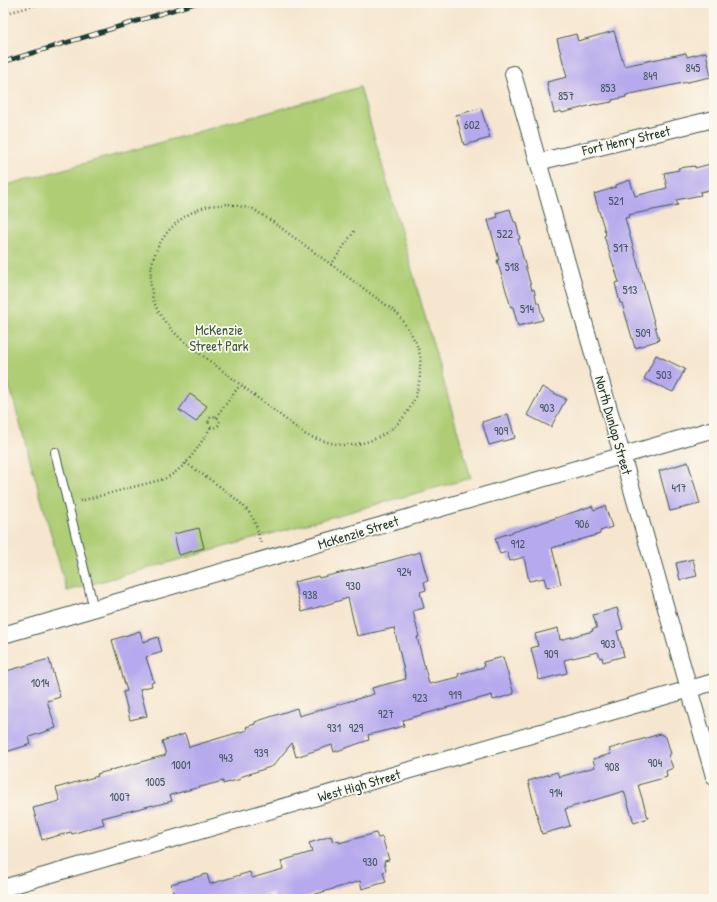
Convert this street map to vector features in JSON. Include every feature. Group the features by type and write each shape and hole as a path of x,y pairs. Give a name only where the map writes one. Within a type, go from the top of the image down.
{"street":[{"name":"North Dunlop Street","path":"513,74 714,776"},
{"name":"Fort Henry Street","path":"538,162 714,120"},
{"name":"McKenzie Street","path":"3,635 714,429"},
{"name":"West High Street","path":"3,888 714,682"}],"lane":[{"path":"55,452 94,609"}],"path":[{"path":"3,14 45,3"},
{"path":"229,204 253,209 331,265 397,314 411,332 420,356 420,382 412,406 397,425 375,439 350,445 325,442 306,435 181,339 164,322 153,301 150,277 154,254 166,233 183,217 205,207 229,204"},
{"path":"331,265 355,230"},
{"path":"211,427 209,424 210,419 212,417 216,417 240,385"},
{"path":"211,427 215,428 219,425 219,420 216,417"},
{"path":"68,504 164,479 174,474 186,463 211,427"},
{"path":"186,463 240,503 248,511 253,519 265,559"}],"green space":[{"name":"McKenzie Street Park","path":"360,87 471,478 67,591 3,363 3,186"}],"building":[{"path":"614,31 624,66 686,53 687,57 706,52 711,77 626,95 626,97 612,100 612,102 596,104 562,113 561,111 554,113 547,82 567,77 557,39 576,34 578,41"},
{"path":"481,108 490,138 464,145 456,115"},
{"path":"714,163 714,189 700,192 701,195 676,200 678,205 628,215 629,217 625,218 659,340 635,348 622,303 620,303 615,283 619,282 604,236 606,235 594,194 616,187 616,185 630,180 635,196 667,188 664,173 679,170 678,168 695,166 695,168"},
{"path":"510,209 514,222 516,222 520,239 518,239 532,290 534,289 543,320 518,326 497,260 499,260 488,220 498,217 496,213"},
{"path":"656,355 685,369 673,392 644,379"},
{"path":"542,387 566,399 551,427 527,415"},
{"path":"190,394 207,406 196,422 179,410"},
{"path":"508,414 515,438 489,445 482,422"},
{"path":"688,462 700,504 670,511 659,471"},
{"path":"592,506 594,510 605,506 612,527 600,531 600,534 552,548 561,584 547,588 544,578 529,581 524,557 510,561 507,552 500,554 495,538"},
{"path":"199,528 204,548 179,555 174,534"},
{"path":"420,552 428,581 424,582 426,590 420,592 424,608 413,611 419,637 417,637 429,684 459,677 458,674 484,667 483,662 503,657 514,694 493,700 492,695 403,720 404,726 368,735 369,740 334,752 332,745 296,757 292,743 273,766 240,777 241,779 223,784 223,781 170,795 172,801 102,818 104,824 72,834 71,832 42,840 33,808 60,801 56,788 98,776 97,774 166,755 162,741 185,734 189,747 247,730 246,727 255,724 255,722 297,708 299,716 374,694 372,688 406,679 394,628 357,636 348,598 302,612 294,582 318,576 319,578"},
{"path":"693,559 697,576 680,580 676,563"},
{"path":"617,608 623,629 617,631 624,656 603,662 602,657 600,658 598,652 564,660 567,673 539,680 531,648 538,646 535,634 558,628 560,640 593,631 592,629 597,628 593,615"},
{"path":"140,631 143,642 158,637 162,652 146,657 154,682 151,683 152,686 140,689 147,716 130,720 123,692 127,691 112,640"},
{"path":"49,659 60,697 47,701 56,728 29,737 31,744 6,752 3,741 3,672"},
{"path":"660,734 666,737 671,754 668,755 673,768 666,771 667,777 638,785 648,818 634,823 624,791 565,809 570,826 542,834 528,781 557,772 559,777 595,767 593,759 611,754 609,749"},
{"path":"376,833 378,838 382,837 389,860 384,861 386,871 383,872 386,882 362,889 360,881 299,899 274,899 273,893 251,899 173,899 172,895 174,894 171,884 207,874 210,884 250,872 252,878 283,869 281,861 312,852 309,843 331,836 333,842 339,841 339,843"}],"railway":[{"path":"3,62 196,3"}]}
